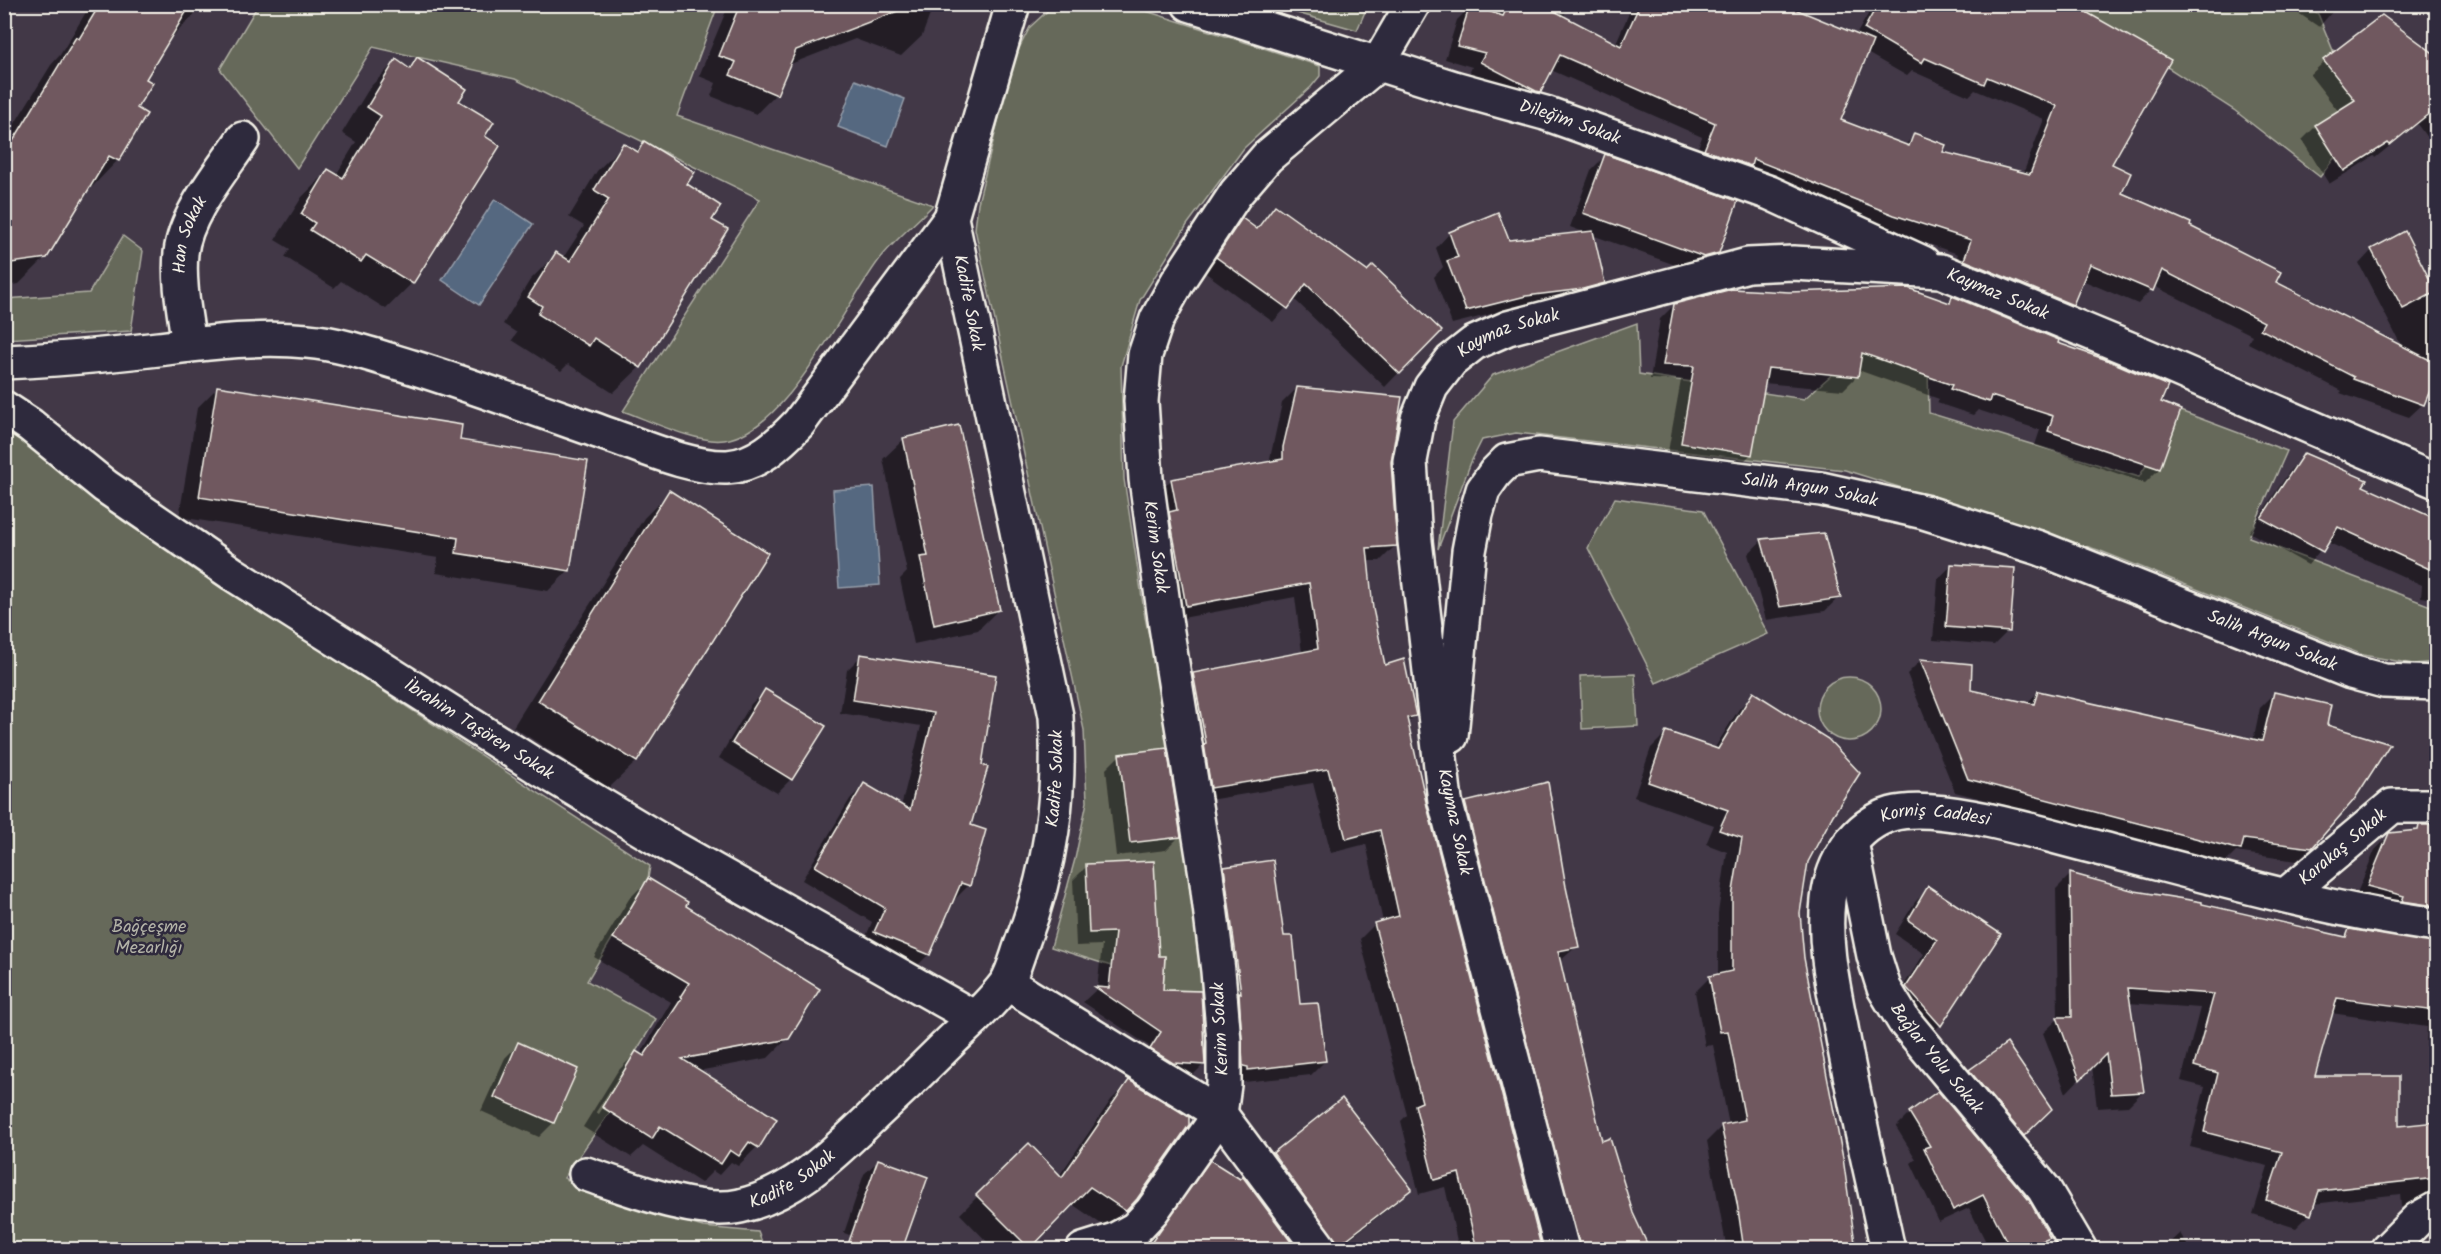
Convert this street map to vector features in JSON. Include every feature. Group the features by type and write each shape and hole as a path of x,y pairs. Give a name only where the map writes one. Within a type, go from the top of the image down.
{"street":[{"name":"Kadife Sokak","path":"586,1174 662,1198 709,1207 738,1207 783,1191 844,1144 975,1018 1006,983 1041,890 1052,841 1059,762 1056,716 951,218 1013,4"},
{"name":"Dileğim Sokak","path":"1189,4 1454,88 1545,113 1770,193 1941,271"},
{"name":"Kerim Sokak","path":"1220,1114 1224,1085 1224,1052 1218,971 1206,874 1166,626 1146,479 1141,401 1145,355 1157,319 1178,281 1236,193 1267,157 1378,64 1413,4"},
{"name":"Han Sokak","path":"189,345 182,289 182,252 191,219 243,139"},
{"path":"4,362 69,359 189,345 273,339 309,341 349,349 466,384 646,448 706,466 729,467 758,458 781,442 799,423 951,218"},
{"name":"Kaymaz Sokak","path":"1562,1250 1445,801 1415,541 1410,461 1418,419 1431,387 1451,361 1474,343 1508,328 1748,265 1793,263 1941,271 2142,354 2436,481"},
{"name":"İbrahim Taşören Sokak","path":"4,408 30,425 105,486 233,574 536,766 658,839 975,1018"},
{"name":"Salih Argun Sokak","path":"1445,801 1469,551 1476,514 1483,490 1494,473 1507,461 1539,455 1821,489 1924,513 2039,548 2350,672 2384,681 2436,683"},
{"name":"Karakaş Sokak","path":"2286,895 2392,806 2436,806"},
{"name":"Korniş Caddesi","path":"1888,1250 1853,1096 1826,934 1828,898 1836,866 1851,842 1874,821 1894,814 1917,811 1955,814 2353,912 2436,925"},
{"name":"Bağlar Yolu Sokak","path":"1851,842 1874,956 1884,988 1904,1021 2044,1189 2080,1250"},
{"path":"1006,983 1220,1114 1321,1250"},
{"path":"1083,1250 1115,1240 1135,1229 1152,1211 1220,1114"},
{"path":"2387,1250 2418,1219 2436,1209"}],"green space":[{"path":"258,5 718,5 677,116 933,205 879,260 811,365 791,392 769,415 747,432 724,440 687,435 623,411 760,199 515,79 373,47 297,168 220,69"},
{"path":"1054,5 1127,5 1320,66 1320,76 1311,87 1244,148 1187,225 1140,300 1121,366 1124,479 1145,617 1173,747 1208,991 1163,990 1165,957 1113,955 1111,966 1051,947 1075,859 1087,802 1084,730 975,229 978,203 1013,60 1030,27"},
{"path":"1269,5 1368,5 1357,30"},
{"path":"2071,5 2307,5 2318,14 2362,121 2320,177 2234,110"},
{"path":"123,236 143,251 131,331 5,339 5,299 89,293"},
{"path":"1637,323 1639,374 1804,399 1859,351 1928,369 1929,413 2139,477 2180,411 2287,451 2249,537 2436,608 2436,662 2413,664 2363,655 2098,550 1845,470 1516,433 1482,440 1471,462 1438,549 1453,422 1493,375"},
{"name":"Bağçeşme Mezarlığı","path":"4,425 106,503 123,521 650,866 648,878 587,981 656,1019 619,1079 628,1086 564,1178 608,1200 703,1227 758,1232 762,1242 761,1249 5,1249"},
{"path":"1615,498 1703,510 1768,634 1656,683 1588,548"},
{"path":"1635,674 1638,726 1582,729 1580,676"},
{"path":"1849,677 1867,683 1875,691 1881,709 1875,727 1867,735 1849,741 1831,735 1823,727 1817,709 1823,691 1831,683"}],"water":[{"path":"855,80 905,99 888,146 838,127"},
{"path":"495,199 533,224 479,305 442,280"},
{"path":"874,487 880,585 839,588 833,490"}],"building":[{"path":"100,4 191,4 146,79 153,83 137,108 147,114 119,161 109,156 47,258 4,264 4,156 76,37 79,39"},
{"path":"740,4 907,4 908,7 796,50 777,95 730,75 736,62 719,56"},
{"path":"1509,4 1541,4 1621,46 1640,4 1783,4 1873,41 1841,120 1909,146 1914,133 1946,145 1943,152 2030,174 2057,106 1987,77 1984,84 1925,58 1922,63 1864,29 1878,4 2072,4 2171,60 2112,164 2131,173 2122,193 2191,223 2190,226 2281,272 2276,282 2436,363 2436,376 2424,405 2353,379 2354,377 2260,329 2264,322 2162,270 2153,291 2090,264 2073,305 1964,260 1971,240 1894,215 1753,159 1751,166 1704,150 1715,123 1560,55 1541,92 1536,91 1480,62 1485,53 1457,46 1470,5 1503,16"},
{"path":"2382,15 2436,55 2436,108 2390,145 2388,143 2344,171 2315,125 2355,100 2323,60"},
{"path":"417,57 467,89 459,101 494,122 485,136 500,146 413,284 366,255 361,262 310,230 315,223 301,214 328,169 343,178 381,116 367,107 396,59 410,69"},
{"path":"644,141 695,172 687,184 721,206 712,220 728,229 641,368 594,338 589,346 538,314 542,306 528,297 556,252 570,261 609,199 594,190 623,143 638,152"},
{"path":"1605,154 1738,201 1719,253 1704,257 1583,213"},
{"path":"1275,205 1367,271 1373,265 1442,331 1400,374 1306,284 1288,309 1216,257 1242,218 1257,229"},
{"path":"1498,212 1509,240 1593,231 1605,283 1583,289 1526,296 1466,311 1447,261 1458,257 1449,232"},
{"path":"2405,231 2436,292 2403,309 2371,249"},
{"path":"1908,288 1950,303 1952,296 2059,340 2058,343 2107,360 2168,386 2161,402 2181,410 2160,469 2048,431 2053,416 1991,396 1989,402 1950,389 1952,385 1862,353 1858,377 1768,368 1752,455 1681,443 1694,366 1663,365 1674,304 1732,289 1789,292"},
{"path":"217,386 462,425 460,440 588,461 570,571 456,553 458,538 199,497"},
{"path":"1297,387 1402,397 1391,462 1397,546 1367,548 1373,609 1385,665 1404,659 1416,716 1407,718 1427,806 1542,1250 1477,1250 1459,1173 1434,1180 1415,1105 1422,1102 1374,923 1399,916 1380,830 1346,839 1328,769 1211,788 1204,744 1206,743 1193,673 1318,649 1309,583 1186,606 1169,512 1177,510 1171,479 1283,459 1283,447"},
{"path":"959,425 1000,610 934,625 920,557 928,556 903,438"},
{"path":"2304,453 2367,480 2363,486 2436,519 2436,572 2338,527 2323,552 2261,518"},
{"path":"669,490 768,553 637,762 538,701"},
{"path":"1824,533 1841,598 1780,607 1761,539"},
{"path":"1951,564 2015,568 2010,632 1946,627"},
{"path":"860,654 996,675 982,765 988,767 971,825 986,830 970,886 961,883 930,955 874,932 885,908 815,866 864,783 910,810 934,713 853,700"},
{"path":"1920,659 1972,664 1971,690 2034,704 2038,691 2262,741 2274,692 2331,705 2327,725 2390,744 2354,800 2312,848 2244,839 2241,850 1968,779"},
{"path":"765,689 826,726 792,780 732,743"},
{"path":"1753,692 1828,739 1860,773 1833,815 1808,862 1800,913 1804,958 1843,1158 1856,1250 1744,1250 1721,1125 1745,1120 1728,1031 1720,1032 1709,976 1732,971 1732,897 1742,838 1719,830 1728,810 1648,782 1666,731 1718,749"},
{"path":"1167,748 1181,837 1130,843 1119,754"},
{"path":"1548,782 1579,947 1558,951 1602,1141 1610,1138 1633,1213 1650,1250 1580,1250 1465,802"},
{"path":"2419,825 2436,825 2436,906 2402,901 2404,896 2367,886 2389,833 2418,830"},
{"path":"1273,860 1284,936 1293,936 1300,1004 1318,1003 1326,1061 1248,1070 1248,1067 1243,1066 1239,992 1241,993 1224,867"},
{"path":"1154,861 1159,956 1165,956 1163,990 1201,991 1205,1065 1173,1063 1150,1049 1161,1032 1095,987 1109,988 1115,932 1089,933 1086,864"},
{"path":"2070,873 2135,891 2202,902 2202,904 2346,937 2349,929 2436,943 2436,1011 2337,998 2315,1076 2399,1076 2399,1126 2436,1122 2436,1178 2319,1191 2311,1215 2266,1200 2282,1152 2204,1132 2218,1073 2194,1066 2214,994 2128,988 2144,1092 2111,1094 2106,1054 2080,1080 2057,1017 2072,1017"},
{"path":"648,878 688,902 686,906 820,989 789,1039 682,1059 777,1119 759,1148 749,1142 739,1156 730,1150 721,1164 660,1126 652,1139 602,1107 636,1051 644,1056 682,998 680,997 689,983 613,938"},
{"path":"1928,886 2001,934 1941,1026 1906,987 1937,940 1908,920"},
{"path":"518,1042 578,1069 554,1123 494,1097"},
{"path":"2007,1043 2052,1109 2024,1136 1969,1070"},
{"path":"1129,1080 1189,1117 1189,1125 1126,1211 1090,1187 1030,1249 976,1195 1029,1143 1062,1177"},
{"path":"1938,1091 2029,1200 2050,1238 2020,1250 2011,1250 1983,1195 1953,1210 1924,1148 1930,1146 1909,1112"},
{"path":"1342,1098 1412,1189 1339,1245 1273,1153"},
{"path":"878,1159 928,1177 902,1250 846,1250"},
{"path":"1210,1160 1240,1179 1243,1177 1297,1250 1146,1250"}]}
